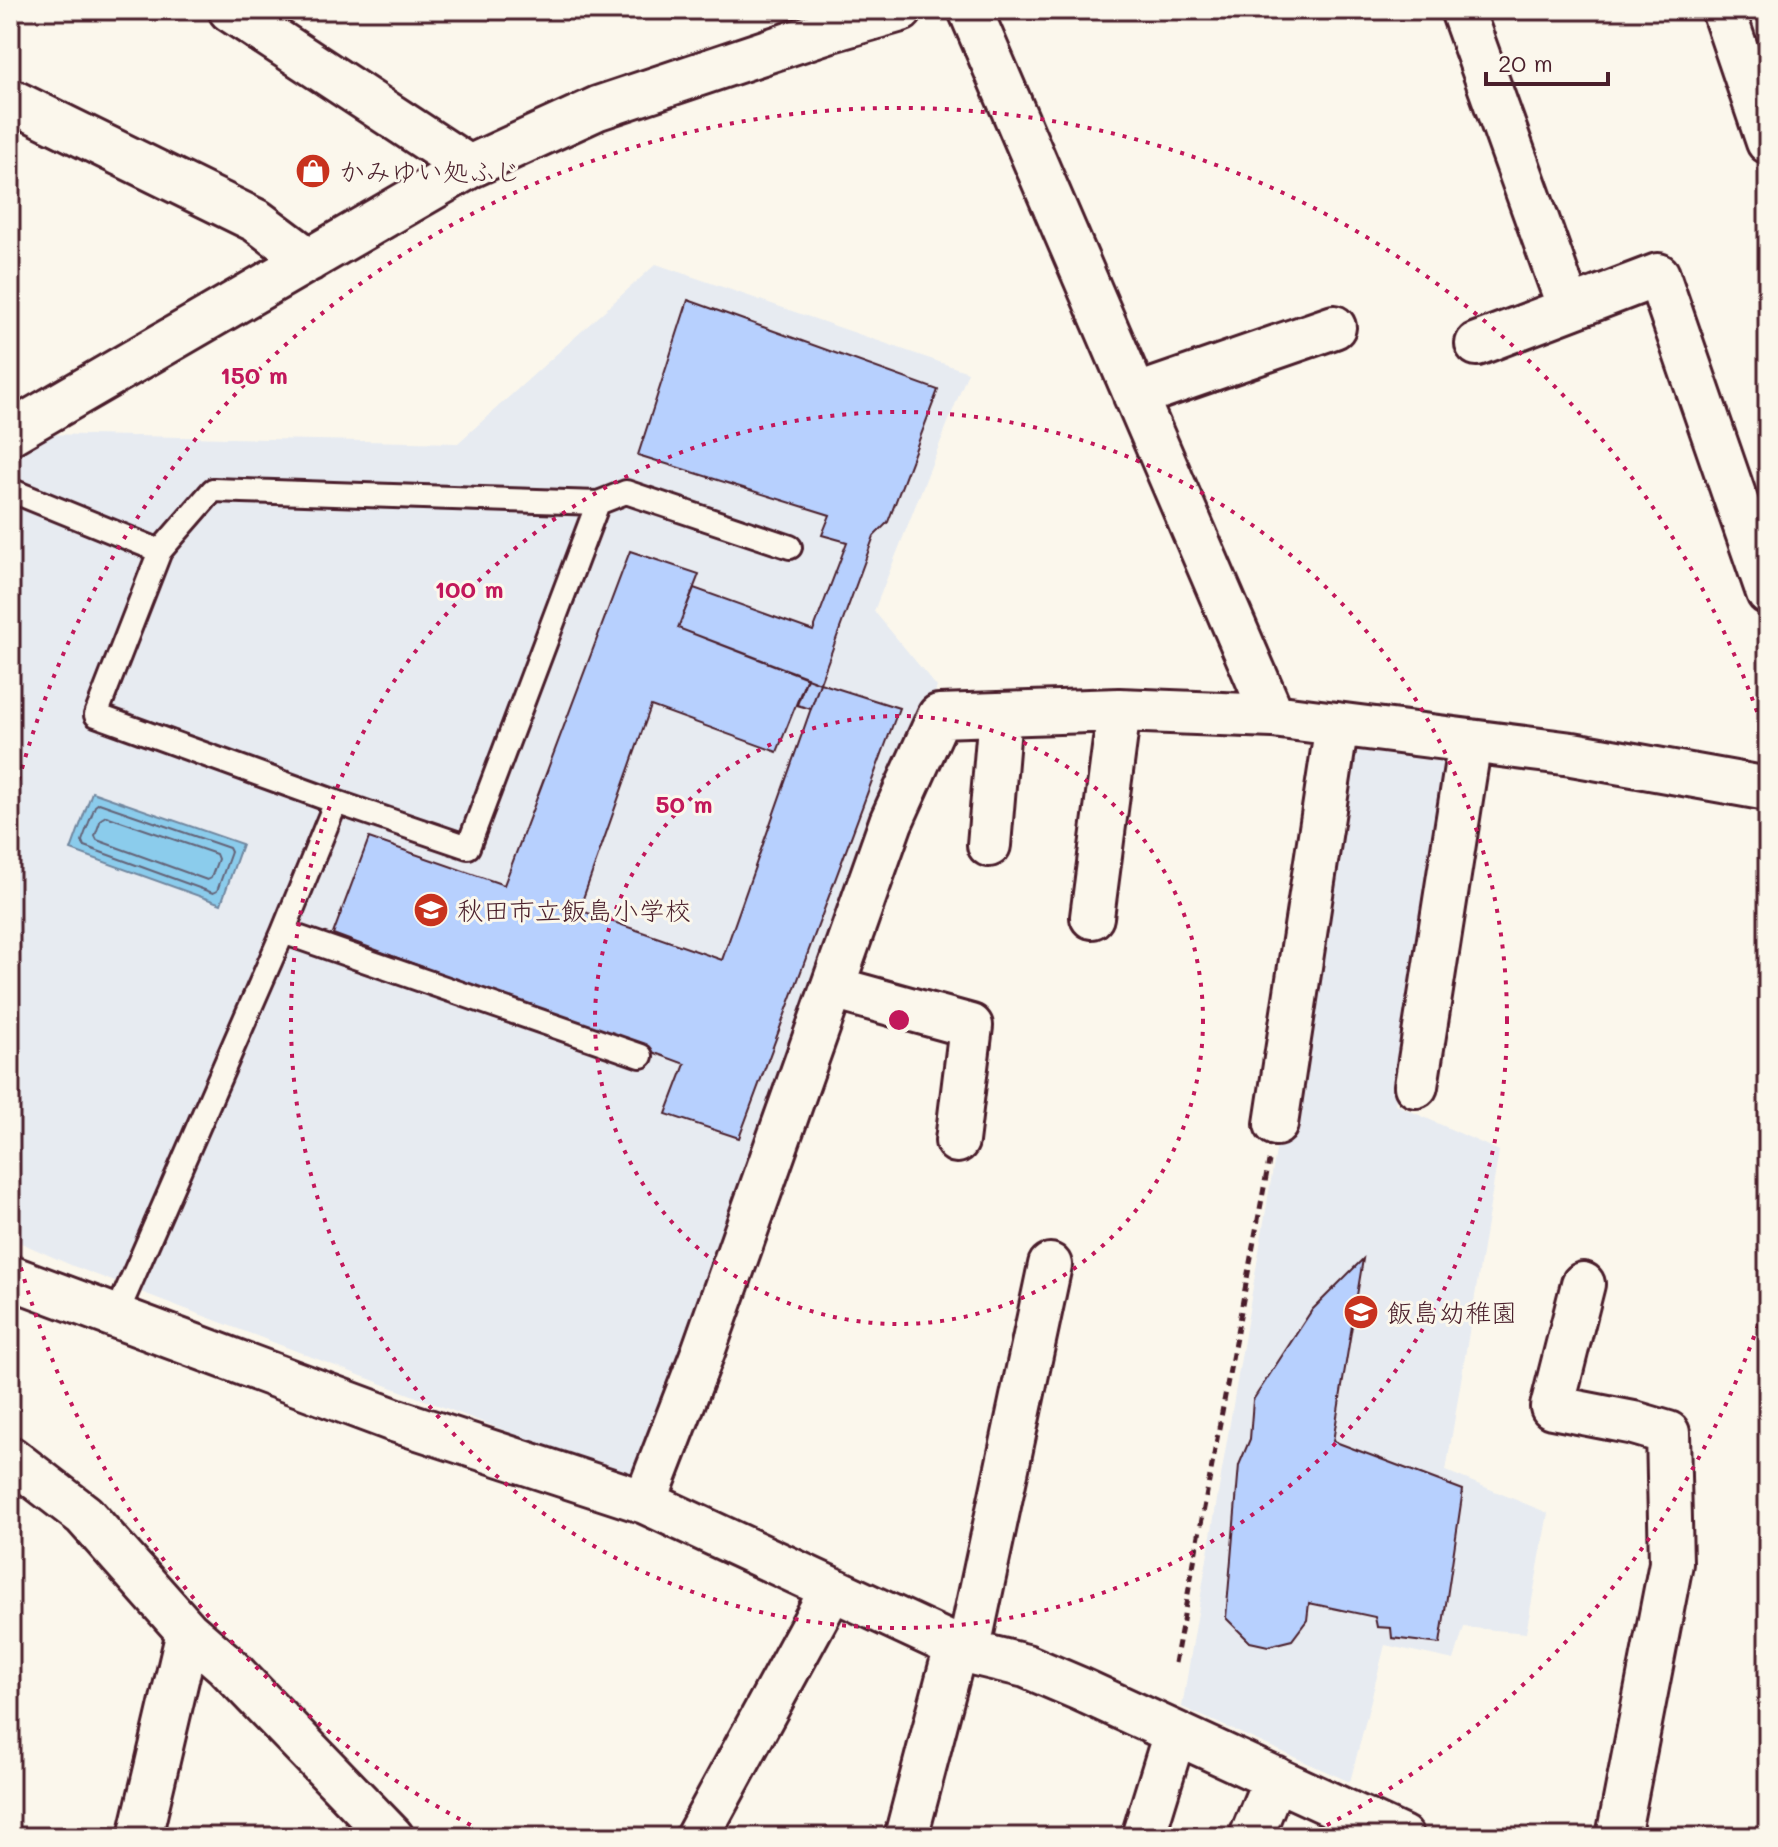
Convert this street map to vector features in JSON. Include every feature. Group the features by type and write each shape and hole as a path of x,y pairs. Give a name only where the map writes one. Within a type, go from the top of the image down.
{"street":[{"path":"230,10 469,167"},
{"path":"10,433 469,167 598,108 828,31 901,10"},
{"path":"970,10 1273,716"},
{"path":"1462,10 1569,308"},
{"path":"1723,10 1768,142"},
{"path":"10,100 257,221 309,260"},
{"path":"1477,344 1658,275 1768,593"},
{"path":"1135,396 1334,327"},
{"path":"1092,917 1119,710"},
{"path":"645,1502 703,1352 891,822 939,716 1119,710 1273,716 1572,754 1768,789"},
{"path":"989,845 1000,714"},
{"path":"1276,1124 1337,724"},
{"path":"1416,1086 1470,741"},
{"path":"833,988 971,1026 957,1141"},
{"path":"906,1837 962,1649 1050,1265"},
{"path":"10,1277 394,1420 645,1502 962,1649 1026,1666 1275,1778 1382,1833"},
{"path":"1583,1284 1552,1407 1668,1433 1671,1563 1618,1837"},
{"path":"10,1458 84,1515 188,1632 225,1664 392,1837"},
{"path":"697,1837 832,1589"},
{"path":"140,1837 188,1632"},
{"path":"1143,1837 1175,1733"},
{"path":"1251,1837 1275,1778"}],"lane":[{"path":"10,490 160,551"},
{"path":"598,503 468,847 96,715 160,551 213,490 598,503 626,492 790,547"},
{"path":"115,1318 283,932 336,802"},
{"path":"283,932 641,1056"}],"path":[{"path":"1175,1663 1276,1124"}],"shaded area":[{"name":"秋田市立飯島小学校","path":"656,264 968,372 874,611 937,687 768,1133 629,1478 73,1266 10,1238 10,449 40,434 458,443"},
{"name":"飯島幼稚園","path":"1345,742 1455,752 1395,1104 1499,1151 1446,1471 1548,1513 1526,1633 1464,1627 1454,1660 1385,1645 1350,1782 1182,1707"}],"water":[{"path":"92,792 242,844 221,904 71,850"}],"building":[{"path":"688,300 938,390 888,522 874,536 820,683 678,628 694,588 813,631 847,542 822,535 830,515 638,455"},
{"path":"630,551 699,574 678,628 807,677 777,752 651,706 579,910 722,960 820,683 899,708 739,1138 666,1114 685,1064 333,934 369,838 504,885"},
{"path":"807,678 820,683 811,709 797,705"},
{"name":"飯島幼稚園","path":"1363,1259 1333,1441 1463,1490 1440,1644 1392,1638 1391,1628 1377,1627 1375,1617 1309,1603 1307,1620 1292,1640 1268,1646 1250,1642 1226,1618 1239,1465 1250,1439 1253,1400 1312,1310"}],"place":[{"name":"かみゆい処ふじ","path":"313,171"},
{"name":"秋田市立飯島小学校","path":"431,910"},
{"name":"飯島幼稚園","path":"1361,1312"}]}
